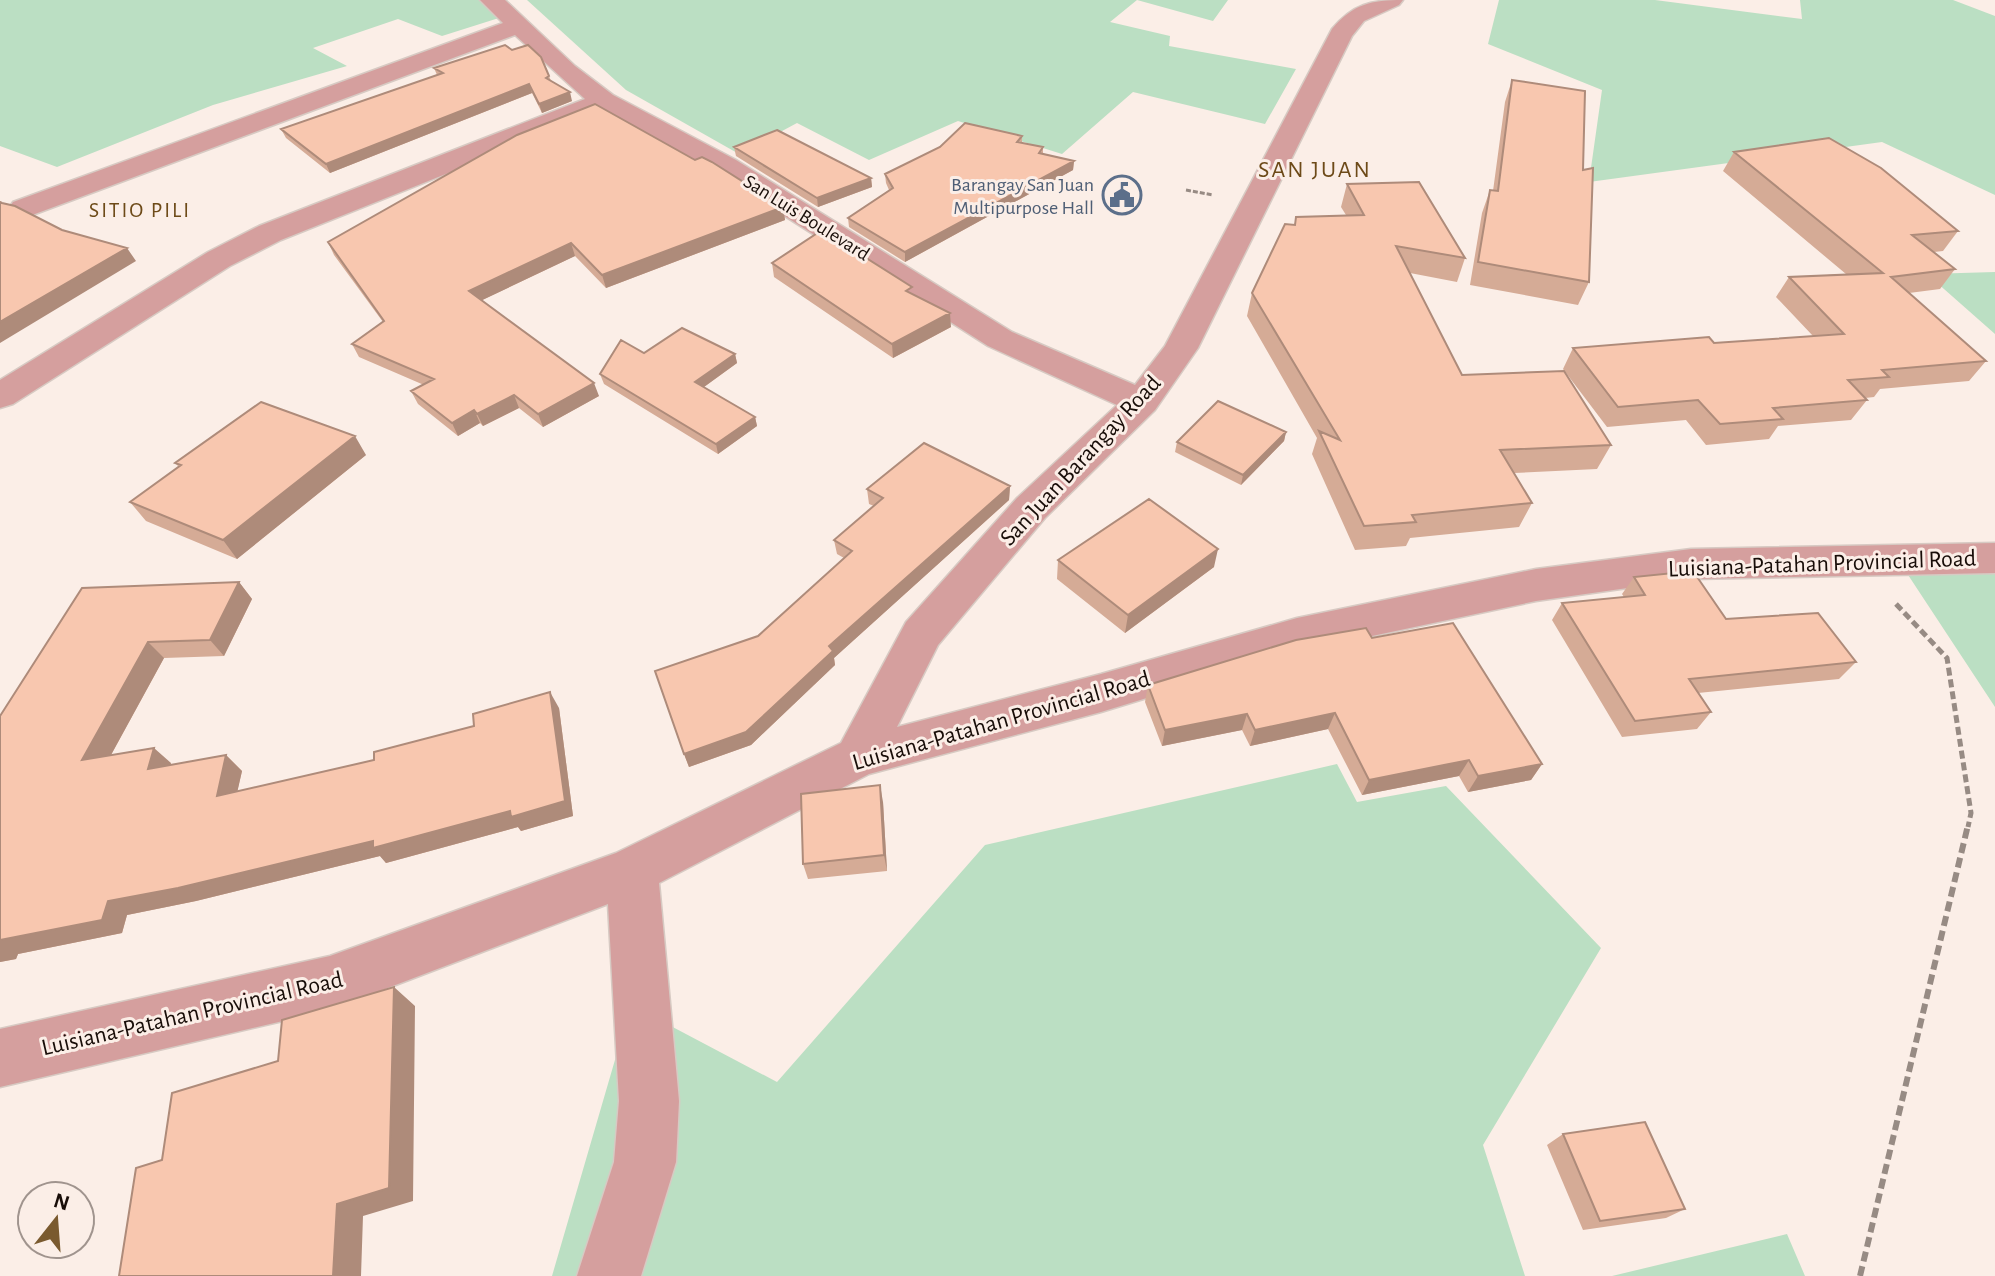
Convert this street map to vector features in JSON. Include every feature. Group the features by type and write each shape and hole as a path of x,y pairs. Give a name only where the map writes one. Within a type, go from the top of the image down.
{"street":[{"name":"San Luis Boulevard","path":"492,0 566,71 604,101 726,166 1000,339 1142,402"},
{"name":"San Juan Barangay Road","path":"858,757 922,634 1031,508 1142,402 1181,348 1341,34 1356,16 1391,0"},
{"path":"24,208 518,26"},
{"path":"0,396 205,267 270,233 604,101"},
{"name":"Luisiana-Patahan Provincial Road","path":"0,1058 330,983 632,871 858,757 1101,693 1297,635 1536,585 1691,564 1995,558"},
{"path":"609,1276 645,1162 649,1101 632,871"}],"path":[{"path":"1853,560 1947,658 1971,813 1860,1276"}],"green space":[{"path":"0,0 486,0 502,17 442,36 398,19 313,48 347,66 213,105 57,167 0,146"},
{"path":"527,0 1137,0 1110,22 1170,36 1169,46 1296,69 1265,124 1133,92 1062,154 958,121 869,160 797,123 739,154 626,90"},
{"path":"1137,0 1228,0 1213,21"},
{"path":"1499,0 1655,0 1802,19 1800,0 1953,0 1995,16 1995,195 1882,142 1589,182 1602,90 1488,44"},
{"path":"1995,272 1995,334 1927,274"},
{"path":"1889,546 1995,548 1995,707"},
{"path":"1337,764 1357,802 1446,786 1601,948 1483,1145 1525,1276 552,1276 631,1005 777,1082 985,845"},
{"path":"1787,1234 1805,1276 1612,1276"}],"building":[{"path":"505,45 512,50 528,45 541,57 549,76 546,78 570,92 539,104 529,84 326,164 281,129 443,73 434,68"},
{"path":"1512,80 1585,91 1583,170 1593,168 1589,282 1478,262 1490,190 1498,191"},
{"path":"595,104 695,160 702,157 712,162 783,207 602,275 571,243 469,291 594,383 538,414 514,395 477,414 474,410 452,423 411,391 434,379 352,344 384,321 328,242 517,135"},
{"path":"965,123 1022,136 1017,142 1043,147 1039,153 1074,161 905,252 848,218 893,188 885,174 940,147"},
{"path":"777,130 871,178 817,198 734,147"},
{"path":"1829,138 1881,168 1958,231 1912,235 1955,269 1891,277 1986,361 1882,370 1889,377 1848,380 1867,400 1773,408 1783,419 1720,424 1698,400 1618,407 1573,348 1709,337 1714,343 1844,334 1789,277 1883,273 1734,152"},
{"path":"1419,182 1465,258 1396,246 1462,375 1564,371 1611,445 1500,450 1532,503 1412,515 1416,522 1364,526 1319,431 1340,440 1252,293 1285,224 1295,225 1296,217 1364,215 1347,184"},
{"path":"0,202 15,206 62,230 127,248 0,322"},
{"path":"822,230 912,287 906,291 950,313 892,344 772,263"},
{"path":"682,328 735,354 695,382 755,417 716,444 600,374 621,340 644,353"},
{"path":"1218,401 1286,432 1243,475 1177,442"},
{"path":"261,402 355,436 223,540 130,502 181,465 175,463"},
{"path":"924,443 1010,486 829,646 833,651 746,732 684,754 655,671 758,636 852,551 834,540 883,498 867,489"},
{"path":"1149,499 1218,549 1128,615 1058,560"},
{"path":"1693,571 1726,619 1818,613 1856,662 1689,679 1711,712 1635,721 1562,603 1645,595 1634,577"},
{"path":"239,582 210,640 148,642 82,760 154,748 148,769 226,755 217,796 374,760 374,752 474,726 473,714 550,692 565,801 511,817 510,811 373,848 373,841 178,888 108,901 102,920 0,940 0,716 82,588"},
{"path":"1453,623 1542,764 1478,776 1469,760 1369,780 1335,713 1255,730 1247,714 1165,730 1148,685 1296,640 1366,628 1372,638"},
{"path":"880,785 884,855 803,864 801,794"},
{"path":"394,987 389,1188 337,1204 333,1276 119,1276 136,1168 162,1160 172,1093 278,1061 282,1020"},
{"path":"1645,1122 1685,1209 1600,1221 1563,1134"}],"place":[{"name":"Barangay San Juan Multipurpose Hall","path":"1122,195"}],"district":[{"name":"SAN JUAN","path":"1315,169"},
{"name":"SITIO PILI","path":"140,209"}]}
